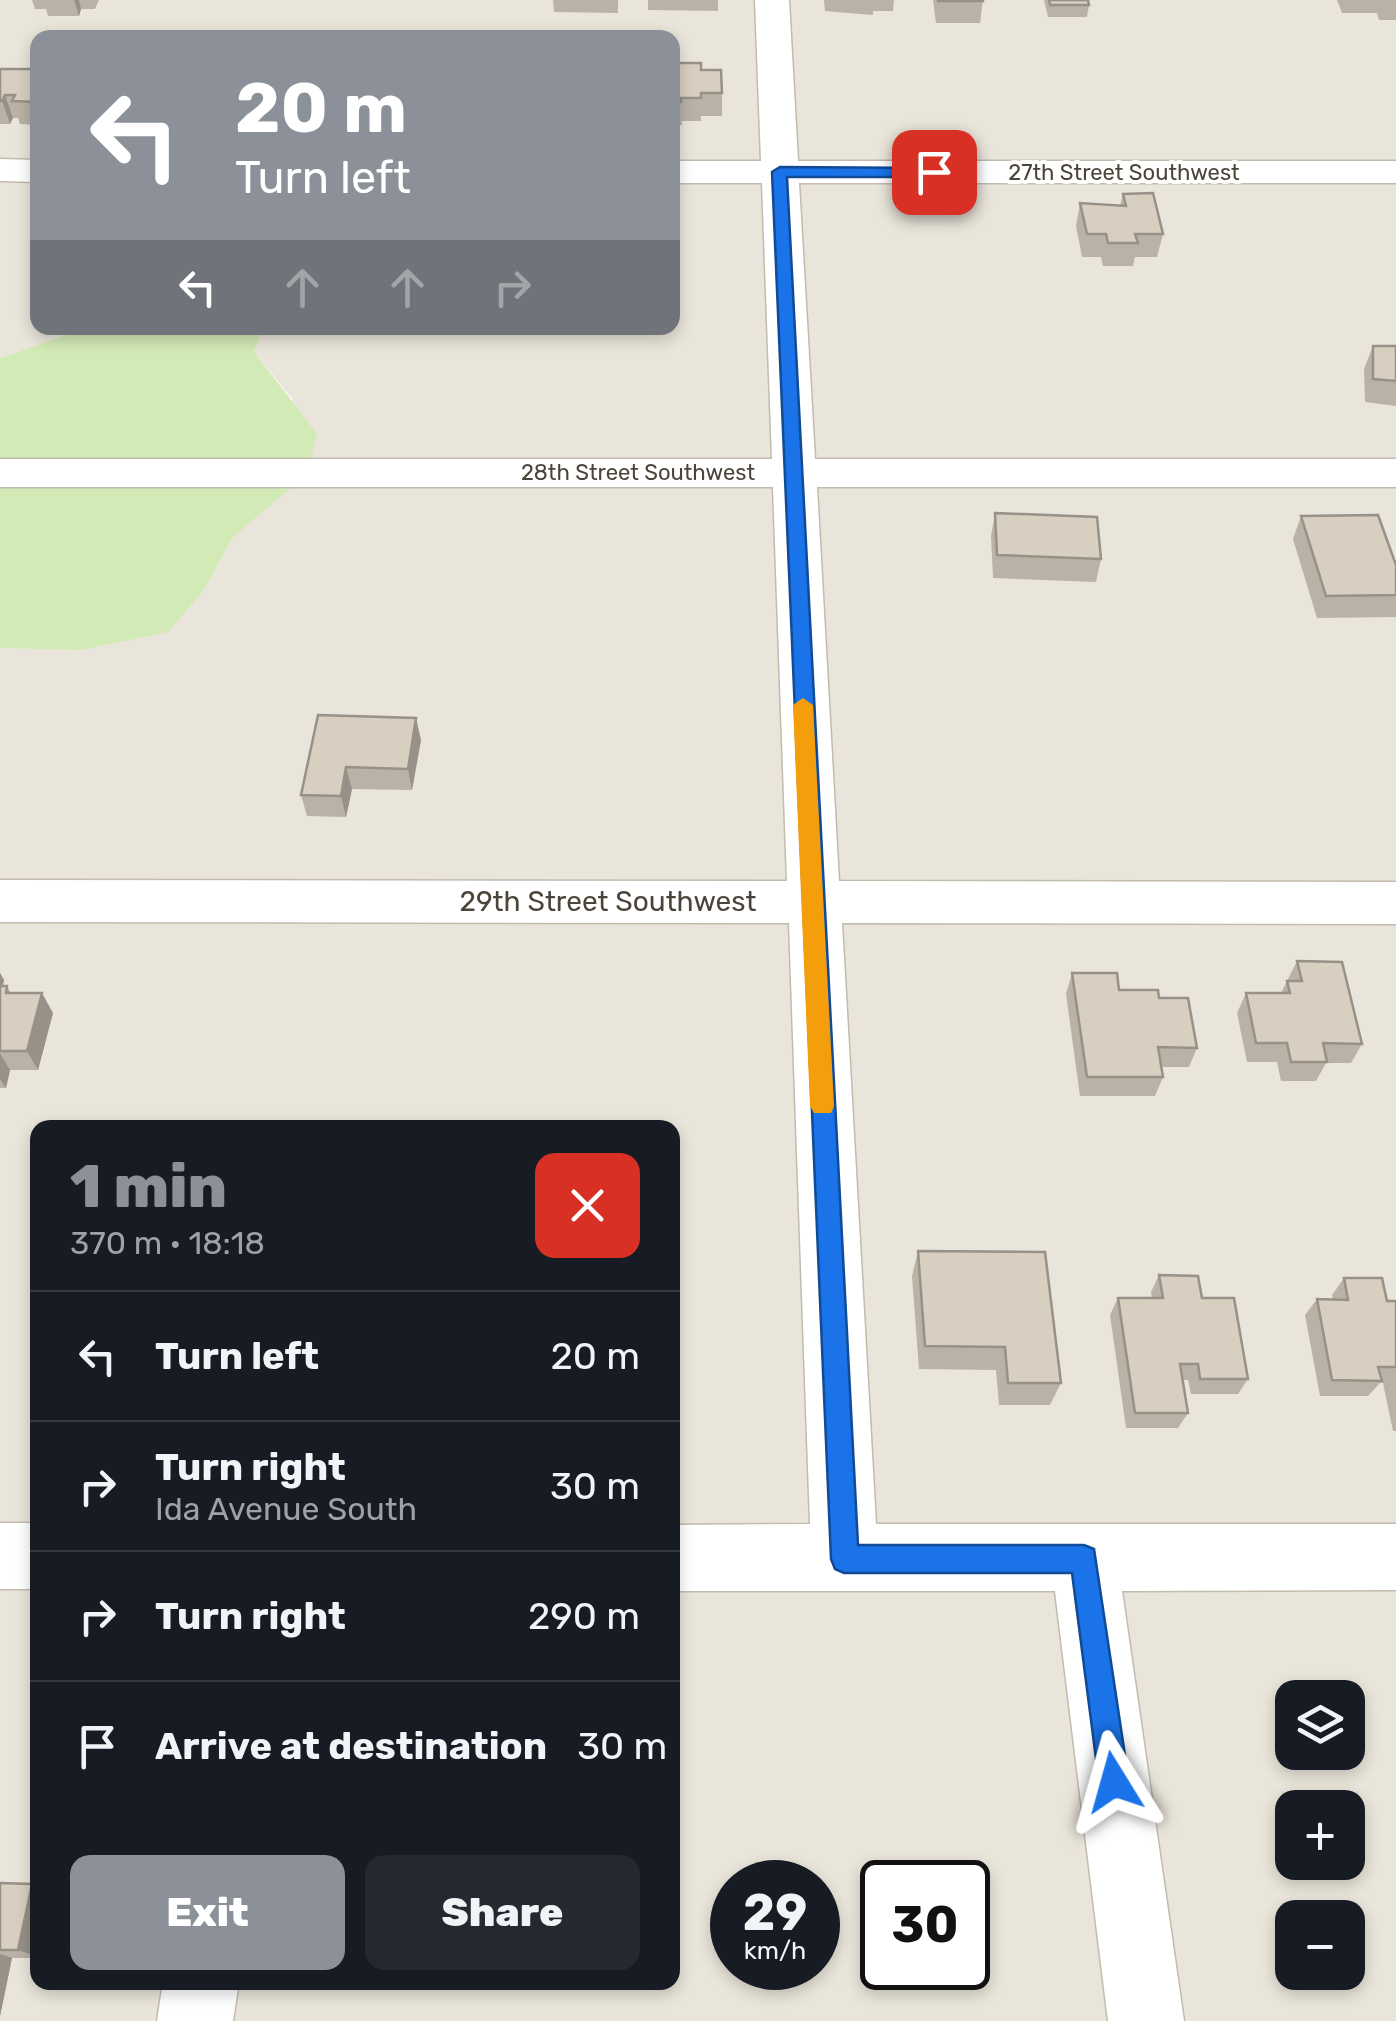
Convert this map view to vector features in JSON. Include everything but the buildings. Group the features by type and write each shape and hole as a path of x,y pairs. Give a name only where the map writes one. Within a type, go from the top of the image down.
{"street":[{"path":"772,0 844,1559"},
{"path":"0,170 30,170"},
{"name":"27th Street Southwest","path":"680,172 1396,172"},
{"name":"28th Street Southwest","path":"0,473 1396,474"},
{"name":"29th Street Southwest","path":"0,901 1396,903"},
{"path":"0,1556 30,1556"},
{"path":"680,1558 1396,1557"},
{"path":"1084,1559 1146,2021"},
{"path":"195,2021 200,1990"}],"shaded area":[{"path":"0,0 1396,0 1396,2021 0,2021 0,648 80,650 203,591 233,537 262,510 293,399 254,352 260,335 680,335 680,30 30,30 30,335 67,335 0,358"}],"green space":[{"path":"67,335 260,335 254,352 317,434 307,474 233,537 203,591 168,632 80,650 0,648 0,358"}],"slow traffic":[{"path":"803,705 822,1106"}],"route":[{"path":"934,172 780,172 844,1559 1084,1559 1114,1782"}]}
